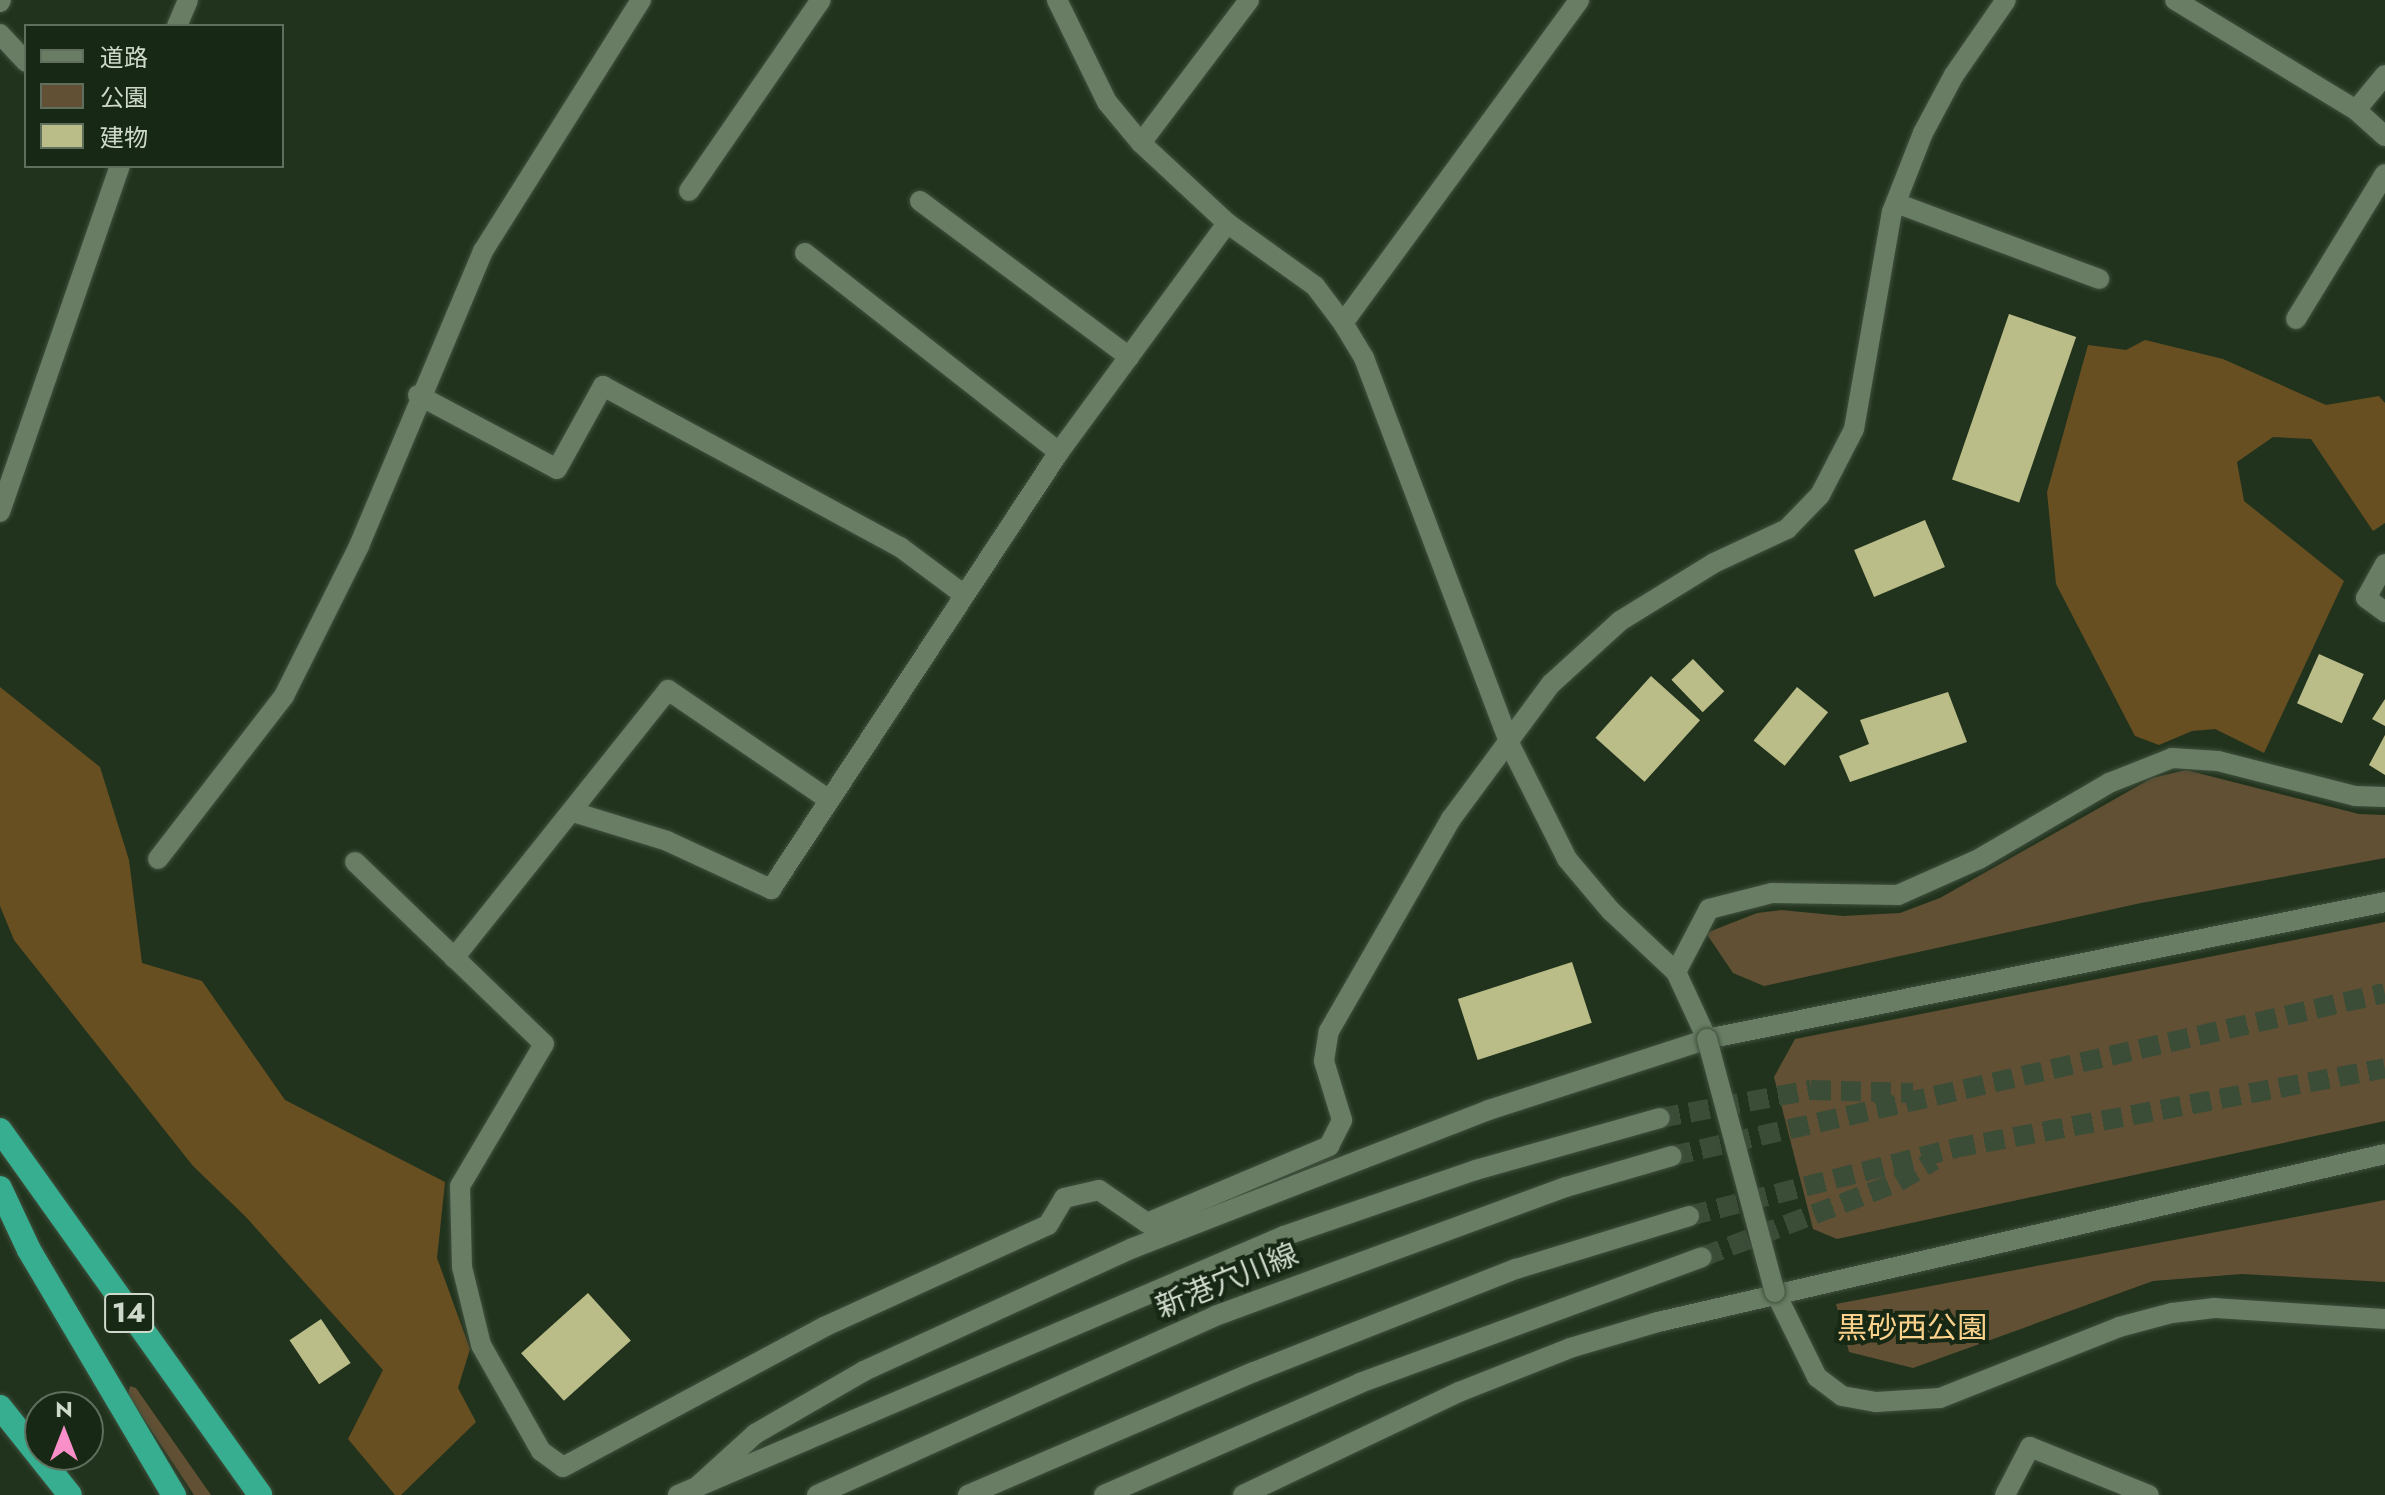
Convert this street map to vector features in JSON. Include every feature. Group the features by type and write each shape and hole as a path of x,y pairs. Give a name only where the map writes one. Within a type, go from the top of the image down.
{"highway":[{"name":"14","path":"0,1130 260,1495"},
{"path":"0,1188 29,1250 174,1495"},
{"path":"0,1407 70,1495"}],"street":[{"path":"178,24 188,0"},
{"path":"158,859 284,696 359,546 418,395 483,251 641,0"},
{"path":"689,191 821,0"},
{"path":"1057,0 1107,102 1141,143 1227,223 1315,286 1364,358 1510,745 1567,859 1611,911 1676,972 1707,1039 1775,1292 1817,1377 1842,1396 1876,1402 1940,1398 2119,1327 2172,1313 2215,1308 2385,1319"},
{"path":"1141,143 1249,0"},
{"path":"1343,323 1579,0"},
{"path":"355,862 544,1044 460,1186 462,1267 481,1345 541,1451 563,1467 826,1326 1048,1225 1064,1198 1099,1190 1147,1223 1329,1146 1342,1120 1324,1061 1329,1031 1451,819 1510,745 1551,684 1620,621 1714,563 1787,529 1820,495 1854,429 1896,203 1923,133 1954,75 2006,0"},
{"path":"2175,0 2356,110 2385,136"},
{"path":"0,34 24,60"},
{"path":"2356,110 2385,75"},
{"path":"0,512 119,168"},
{"path":"2296,319 2385,174"},
{"path":"920,201 1129,357"},
{"path":"1896,203 2099,279"},
{"path":"573,812 667,841 771,889 1059,452 1227,223"},
{"path":"805,253 1059,452"},
{"path":"418,395 557,469 603,386 900,547 963,594"},
{"path":"2385,564 2366,598 2385,612"},
{"path":"454,958 668,690 829,800"},
{"path":"1676,972 1709,909 1772,893 1898,895 1979,859 2109,783 2172,758 2218,761 2355,796 2385,797"},
{"path":"699,1485 755,1434 864,1371 1133,1248 1323,1171 1707,1039 2385,902"},
{"path":"678,1495 1284,1236 1476,1170 1660,1118"},
{"path":"1243,1495 1366,1432 1570,1348 1775,1292 2385,1154"},
{"name":"新港穴川線","path":"817,1495 1215,1316 1566,1187 1672,1156"},
{"path":"968,1495 1489,1279 1689,1216"},
{"path":"1104,1495 1360,1383 1702,1257"},
{"path":"2005,1495 2030,1447 2149,1495"}],"green space":[{"path":"2186,770 2359,814 2385,815 2385,858 2141,903 1764,986 1733,973 1706,933 1757,913 1781,910 1843,916 1900,913 1940,898 2152,778"},
{"path":"2385,922 2385,1121 1837,1239 1813,1229 1774,1077 1795,1039"},
{"name":"黒砂西公園","path":"2385,1200 2385,1282 2242,1274 2153,1281 1913,1368 1849,1352 1836,1304"},
{"path":"130,1386 136,1388 211,1495 194,1495 128,1395"}],"shaded area":[{"path":"2145,340 2223,359 2326,405 2379,396 2385,403 2385,523 2373,531 2311,439 2273,437 2237,462 2244,501 2344,581 2264,753 2215,729 2192,731 2159,745 2135,736 2056,584 2047,492 2088,345 2126,350"},
{"path":"0,687 100,767 129,860 142,963 202,981 285,1100 445,1182 437,1258 470,1349 458,1388 476,1422 401,1495 395,1495 348,1439 383,1370 246,1217 193,1166 14,940 0,906"}],"building":[{"path":"2009,314 2076,337 2019,503 1952,479"},
{"path":"1925,520 1945,567 1874,597 1854,550"},
{"path":"2319,654 2364,674 2342,723 2297,703"},
{"path":"1693,659 1724,691 1703,712 1671,680"},
{"path":"1651,676 1700,720 1645,782 1595,738"},
{"path":"1797,687 1828,712 1785,766 1754,741"},
{"path":"1948,692 1967,742 1850,782 1839,756 1869,744 1860,720"},
{"path":"2385,699 2385,726 2372,719"},
{"path":"2385,735 2385,775 2369,765"},
{"path":"1572,962 1592,1023 1478,1060 1458,999"},
{"path":"588,1293 631,1341 564,1401 521,1353"},
{"path":"321,1319 351,1363 319,1384 289,1340"}],"tunnel":[{"path":"1672,1156 2385,993"},
{"path":"1689,1216 1955,1148 2385,1068"},
{"path":"1660,1118 1811,1090 1913,1093"},
{"path":"1702,1257 1898,1182 1934,1160"}]}
